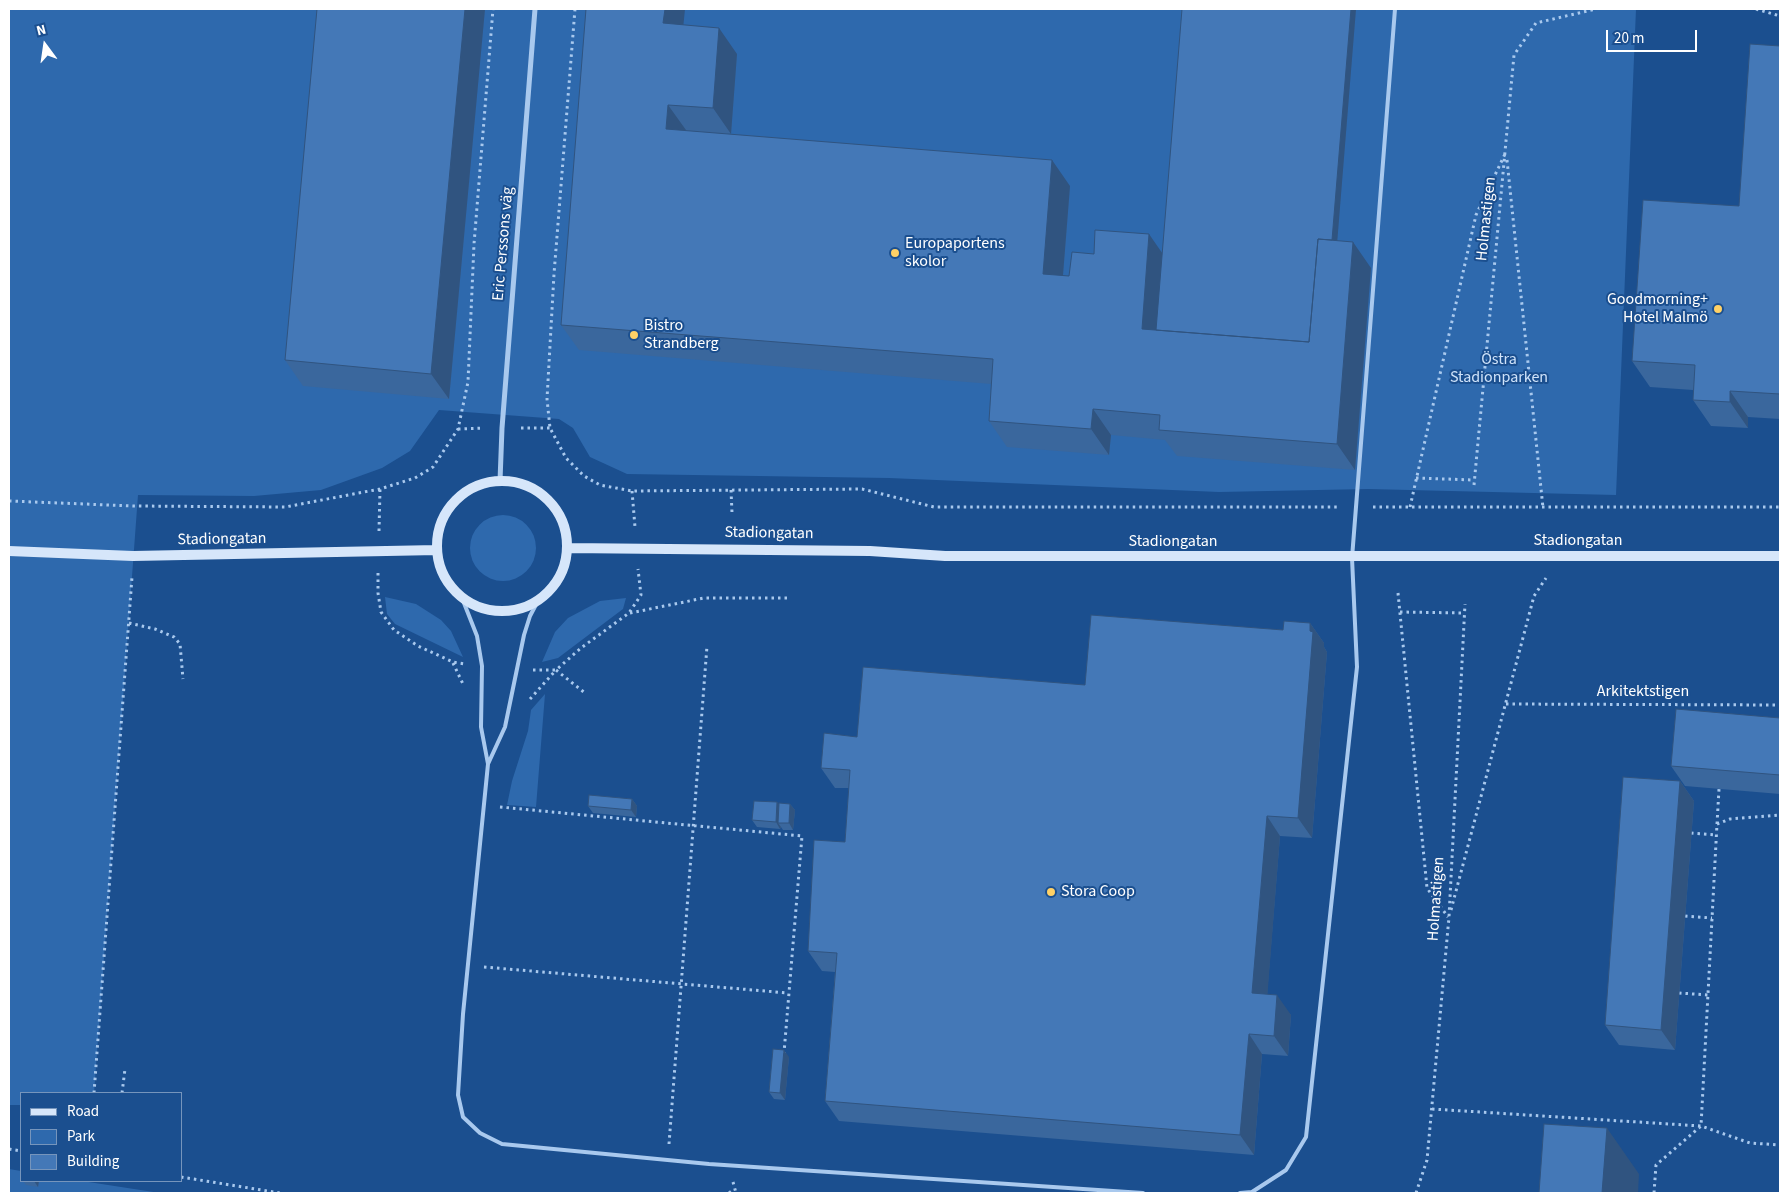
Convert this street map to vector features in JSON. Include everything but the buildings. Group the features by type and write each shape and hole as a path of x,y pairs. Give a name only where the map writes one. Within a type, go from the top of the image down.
{"main road":[{"path":"500,481 519,484 538,492 554,508 563,527 567,548 559,577 539,599 526,607 499,612 478,607 462,598 449,585 440,568 437,550 438,530 447,512 460,496 478,486 500,481"},
{"name":"Stadiongatan","path":"567,548 870,551 945,556 1352,558 1780,556"},
{"name":"Stadiongatan","path":"9,551 133,556 437,550"}],"street":[{"name":"Eric Perssons väg","path":"500,481 502,428 535,9"}],"lane":[{"path":"1240,1193 1252,1192 1286,1170 1306,1137 1357,667 1352,558 1395,9"},
{"path":"462,598 477,636 482,666 481,727 488,764 468,965 458,1095 463,1117 480,1133 502,1144 668,1160 1142,1193"},
{"path":"488,764 505,727 516,670 530,616 539,599"}],"path":[{"path":"9,501 134,506 285,507 380,489 415,478 433,467 458,429 468,382 474,244 493,9"},
{"path":"575,9 554,274 547,399 550,428 566,458 584,476 600,485 632,491 862,489 934,507 1780,507"},
{"name":"Holmastigen","path":"1474,485 1514,55 1536,23 1596,9"},
{"path":"1756,9 1780,16"},
{"path":"1410,507 1476,215 1506,152"},
{"path":"1506,152 1543,508"},
{"path":"458,429 550,428"},
{"path":"1416,478 1474,480"},
{"path":"380,489 378,593 382,612 394,630 418,646 453,662 482,666"},
{"path":"731,490 732,513"},
{"path":"629,614 640,595 632,491"},
{"path":"94,1092 133,556"},
{"path":"1449,917 1534,596 1559,556"},
{"path":"1398,593 1427,888 1449,917"},
{"path":"556,670 581,648 629,614 704,598 789,598"},
{"name":"Holmastigen","path":"1416,1193 1427,1160 1449,917 1465,604"},
{"path":"1400,612 1465,613"},
{"path":"128,623 154,628 174,637 180,644 183,679"},
{"path":"668,1160 707,646"},
{"path":"516,670 556,670 585,692"},
{"name":"Arkitektstigen","path":"1506,704 1780,705"},
{"path":"1654,1193 1656,1165 1701,1126 1719,789"},
{"path":"484,806 802,836 783,1057"},
{"path":"1717,824 1730,818 1780,815"},
{"path":"1692,833 1717,835"},
{"path":"1685,916 1712,918"},
{"path":"468,965 788,994"},
{"path":"1679,993 1708,995"},
{"path":"122,1092 125,1069"},
{"path":"1432,1109 1701,1126 1750,1143 1780,1145"},
{"path":"182,1177 280,1193"},
{"path":"729,1193 735,1188"}],"green space":[{"name":"Östra Stadionparken","path":"9,9 1636,9 1616,495 1368,489 1219,492 889,478 627,474 590,457 573,428 559,419 439,410 410,451 382,468 321,490 254,496 138,495 94,1092 20,1092 20,1105 9,1105"},
{"path":"503,515 515,518 526,525 533,536 536,548 533,560 526,571 515,578 503,581 491,578 480,571 473,560 470,548 473,536 480,525 491,518"},
{"path":"385,597 416,604 441,620 451,631 463,657 395,624 387,614"},
{"path":"626,598 623,609 558,658 542,662 555,632 568,618 600,601"},
{"path":"545,694 536,807 507,805 512,781 528,731 531,710"},
{"path":"9,1169 20,1171 20,1182 88,1182 160,1193 9,1193"}],"place":[{"name":"Europaportens skolor","path":"895,253"},
{"name":"Goodmorning+ Hotel Malmö","path":"1718,309"},
{"name":"Bistro Strandberg","path":"634,335"},
{"name":"Stora Coop","path":"1051,892"}]}
